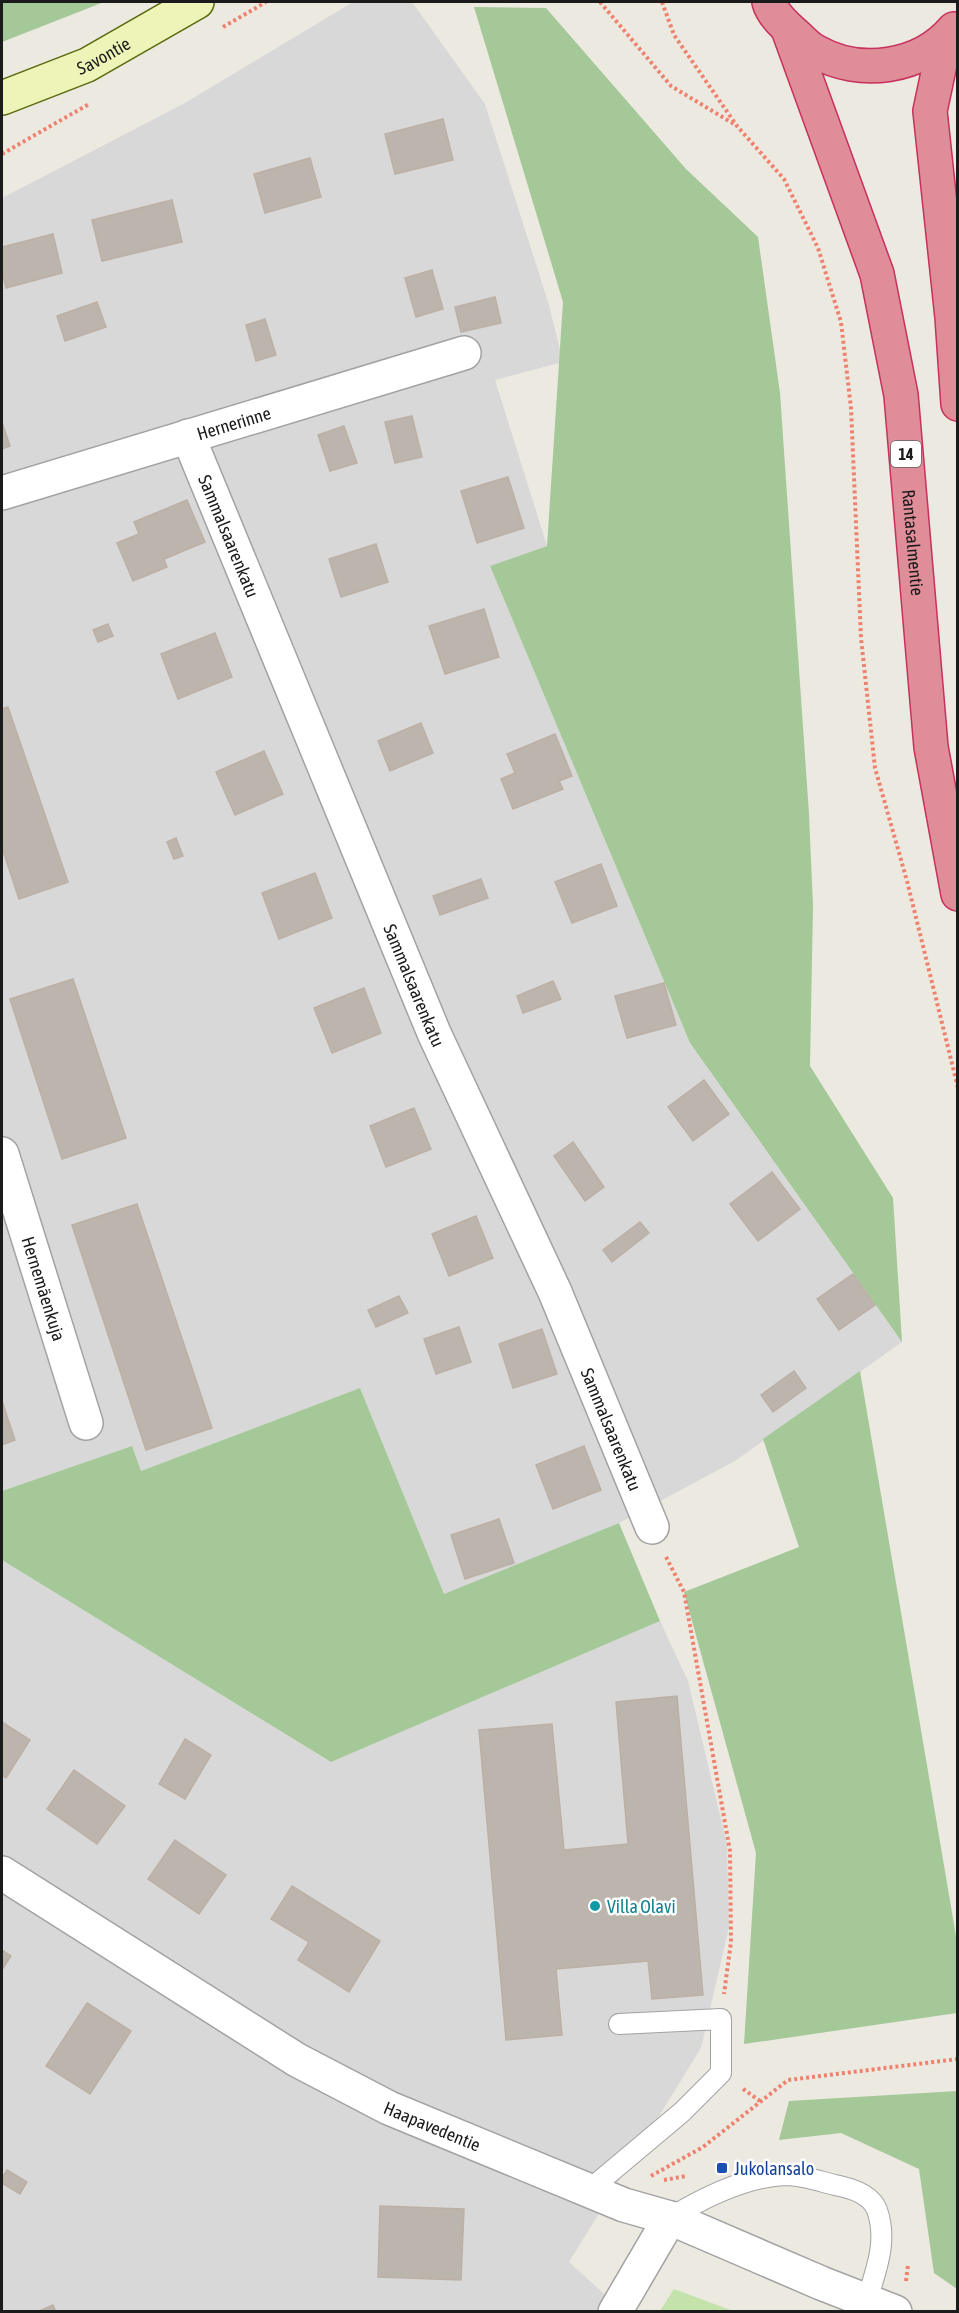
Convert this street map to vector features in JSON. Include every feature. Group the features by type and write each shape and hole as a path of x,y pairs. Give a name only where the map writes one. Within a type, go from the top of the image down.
{"highway":[{"name":"14","path":"769,2 771,9 788,29 815,51 847,64 881,66 915,58 951,33"},
{"name":"Rantasalmentie","path":"788,29 877,274 901,395 931,747 957,894"},
{"name":"14","path":"951,33 930,111 952,317 957,404"}],"main road":[{"name":"Savontie","path":"2,98 87,65 197,2"}],"street":[{"name":"Hernerinne","path":"2,493 464,353"},
{"name":"Sammalsaarenkatu","path":"188,436 434,1033 555,1292 652,1527"},
{"name":"Hernemäenkuja","path":"2,1154 86,1423"},
{"name":"Haapavedentie","path":"2,1873 297,2060 388,2108 588,2191 624,2205 670,2218 821,2283 881,2306"},
{"path":"615,2312 670,2218"}],"lane":[{"path":"588,2191 682,2112 721,2073 721,2019 619,2024"},
{"path":"670,2218 705,2197 768,2177 787,2175 804,2177 854,2189 872,2201 879,2222 881,2306"}],"path":[{"path":"600,2 671,86 737,126"},
{"path":"662,2 674,35 737,126 784,178 818,248 841,322 851,408 861,638 875,768 907,881 957,1088"},
{"path":"652,1527 684,1592 730,1851 731,1942 721,2019"},
{"path":"624,2205 631,2187 703,2147 788,2080 957,2059"}],"shaded area":[{"path":"353,2 412,2 485,104 549,305 563,362 495,380 547,546 490,566 690,1043 902,1342 735,1461 619,1523 444,1595 360,1388 141,1471 132,1446 2,1491 2,198 185,103"},
{"path":"2,1560 331,1762 660,1621 688,1681 727,1844 729,1927 701,2048 569,2262 623,2311 2,2311"}],"green space":[{"path":"2,2 104,2 2,42"},
{"path":"474,7 546,8 686,169 758,237 780,393 809,814 813,906 810,1066 893,1198 902,1342 690,1043 490,566 547,546 563,302"},
{"path":"860,1371 957,1942 957,2013 744,2044 756,1853 684,1592 799,1547 763,1439"},
{"path":"360,1388 444,1594 619,1523 660,1621 331,1762 2,1560 2,1491 132,1446 141,1471"},
{"path":"958,2091 957,2289 934,2273 919,2169 841,2133 779,2140 789,2101"},
{"path":"674,2289 733,2311 660,2311"}],"building":[{"path":"443,119 453,160 395,174 385,134"},
{"path":"310,158 321,197 265,213 254,174"},
{"path":"172,200 182,242 102,261 92,220"},
{"path":"53,234 62,273 6,288 2,271 2,247"},
{"path":"432,270 443,309 416,317 405,278"},
{"path":"495,297 501,323 461,332 455,307"},
{"path":"97,302 106,327 65,341 57,316"},
{"path":"265,319 276,355 256,361 246,325"},
{"path":"412,416 422,457 395,463 385,422"},
{"path":"2,422 10,446 2,449"},
{"path":"344,426 357,463 330,471 318,435"},
{"path":"508,477 524,528 477,543 461,491"},
{"path":"187,500 205,542 164,559 167,567 133,581 117,543 139,534 134,522"},
{"path":"376,544 388,582 341,597 329,559"},
{"path":"484,609 499,657 445,674 429,626"},
{"path":"108,624 113,636 98,642 93,630"},
{"path":"215,633 232,677 178,699 161,654"},
{"path":"8,707 68,882 19,899 2,848 2,709"},
{"path":"421,723 433,753 390,771 378,741"},
{"path":"555,734 572,776 559,781 563,789 513,809 501,779 515,773 507,754"},
{"path":"264,751 283,794 235,815 216,772"},
{"path":"176,838 183,856 174,859 167,842"},
{"path":"601,864 617,906 572,923 555,882"},
{"path":"315,873 332,918 279,939 262,893"},
{"path":"481,879 488,898 440,915 433,896"},
{"path":"73,979 126,1138 62,1159 10,999"},
{"path":"553,981 561,999 523,1013 517,996"},
{"path":"664,983 676,1025 627,1038 615,996"},
{"path":"364,988 381,1033 332,1053 314,1008"},
{"path":"704,1080 729,1114 693,1141 668,1107"},
{"path":"414,1108 431,1149 386,1167 370,1126"},
{"path":"573,1142 604,1187 585,1201 554,1156"},
{"path":"772,1172 800,1209 758,1241 730,1204"},
{"path":"137,1204 212,1428 146,1450 72,1225"},
{"path":"476,1216 493,1258 449,1276 432,1234"},
{"path":"640,1222 649,1233 612,1262 603,1250"},
{"path":"853,1274 875,1305 839,1330 817,1299"},
{"path":"399,1296 408,1313 376,1327 368,1310"},
{"path":"459,1327 471,1362 436,1374 424,1339"},
{"path":"542,1329 557,1374 513,1388 499,1344"},
{"path":"794,1371 806,1388 773,1412 761,1395"},
{"path":"2,1401 15,1440 2,1445"},
{"path":"584,1446 601,1490 553,1509 536,1465"},
{"path":"499,1519 514,1563 465,1579 451,1535"},
{"name":"Villa Olavi","path":"677,1696 703,1995 652,1999 648,1961 556,1969 562,2035 506,2040 479,1730 552,1724 564,1850 628,1844 616,1702"},
{"path":"2,1722 30,1740 6,1778 2,1775"},
{"path":"185,1739 211,1755 185,1799 159,1784"},
{"path":"74,1770 125,1806 97,1844 47,1809"},
{"path":"175,1840 226,1875 199,1914 148,1879"},
{"path":"292,1886 380,1941 349,1992 298,1960 309,1942 271,1919"},
{"path":"2,1950 11,1956 2,1970"},
{"path":"87,2003 131,2031 90,2094 46,2066"},
{"path":"7,2170 27,2182 20,2194 2,2183"},
{"path":"380,2206 464,2209 461,2280 378,2277"},
{"path":"53,2305 56,2312 37,2312"}],"place":[{"name":"Villa Olavi","path":"595,1906"},
{"name":"Jukolansalo","path":"722,2168"}]}
